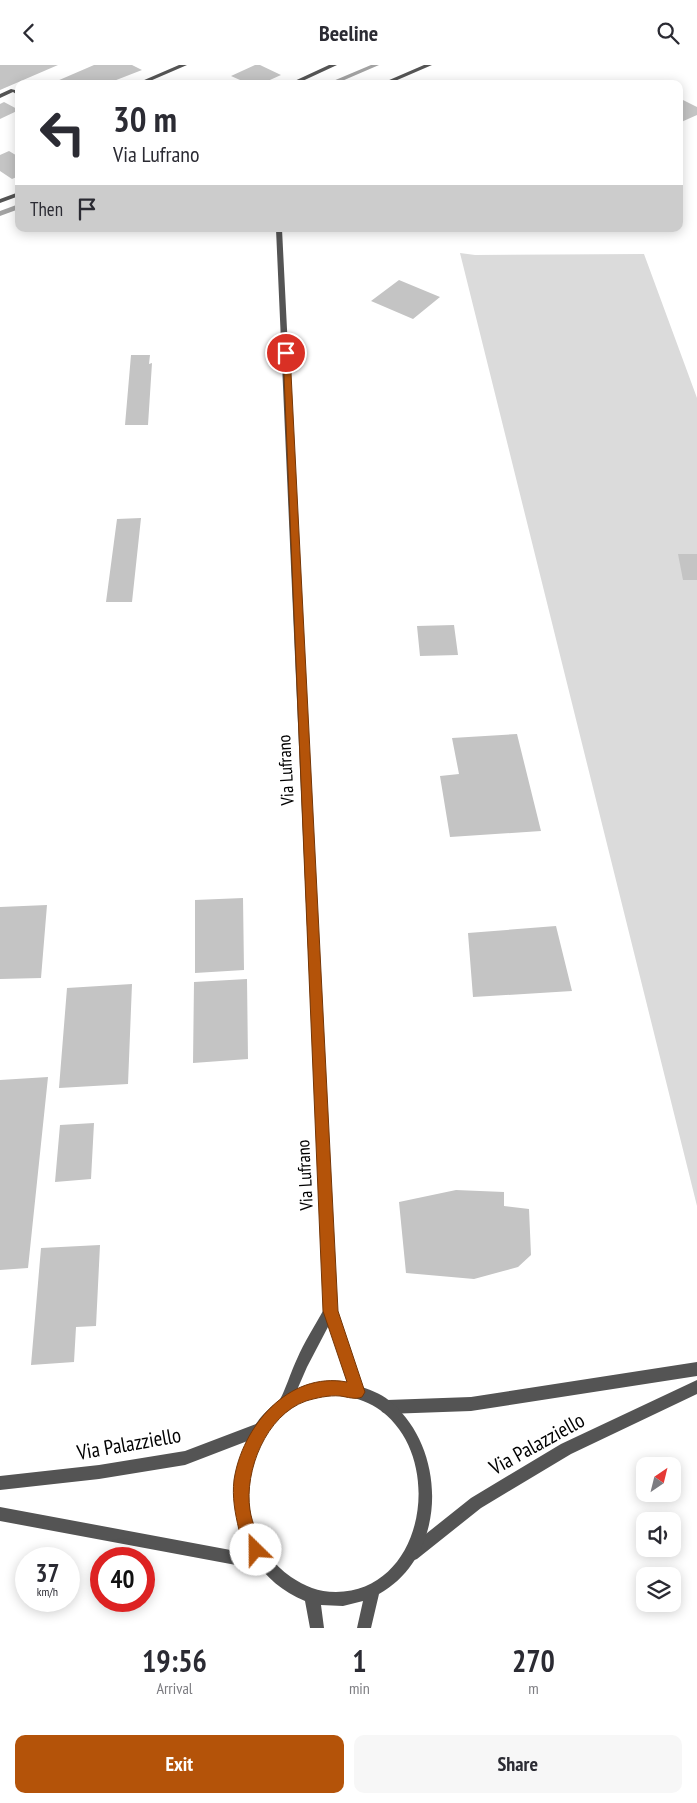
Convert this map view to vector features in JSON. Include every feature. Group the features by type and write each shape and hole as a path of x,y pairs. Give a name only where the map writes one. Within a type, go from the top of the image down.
{"street":[{"path":"148,80 184,65"},
{"path":"300,80 334,65"},
{"path":"392,80 428,65"},
{"path":"0,96 12,90 15,92"},
{"path":"0,201 15,195"},
{"name":"Via Lufrano","path":"279,232 330,1311 357,1392"},
{"path":"284,1405 302,1362 330,1311"},
{"name":"Via Palazziello","path":"387,1407 471,1404 697,1369"},
{"name":"Via Palazziello","path":"409,1557 476,1503 566,1449 697,1387"},
{"path":"338,1388 357,1392 387,1407 408,1429 422,1459 427,1492 423,1526 409,1557 393,1577 373,1591 343,1600 312,1597 285,1585 262,1563 249,1537 242,1510 242,1481 248,1454 261,1429 284,1405 301,1395 320,1390 338,1388"},
{"name":"Via Palazziello","path":"0,1483 99,1472 185,1458 261,1429"},
{"path":"0,1514 262,1563"},
{"path":"364,1628 373,1591"},
{"path":"312,1597 317,1628"}],"shaded area":[{"path":"460,253 475,255 644,254 697,398 697,1206"}],"building":[{"path":"0,65 58,65 23,80 15,80 15,84 0,90"},
{"path":"94,65 132,65 142,70 116,80 59,80"},
{"path":"255,65 260,65 281,75 270,80 240,80 231,76"},
{"path":"683,100 697,107 697,115 683,121"},
{"path":"4,102 15,108 15,112 0,119 0,104"},
{"path":"9,151 15,155 15,178 12,179 0,171 0,155"},
{"path":"399,280 440,297 413,319 371,301"},
{"path":"131,355 150,355 149,364 152,363 148,425 125,425"},
{"path":"141,518 132,602 106,602 117,519"},
{"path":"678,554 697,554 697,580 683,580"},
{"path":"454,625 458,655 420,656 417,626"},
{"path":"517,734 541,831 450,837 440,776 459,774 452,738"},
{"path":"243,898 244,970 195,973 195,900"},
{"path":"47,905 41,978 0,979 0,907"},
{"path":"556,926 572,991 473,997 468,933"},
{"path":"247,979 248,1059 193,1063 194,982"},
{"path":"132,984 128,1084 59,1088 67,988"},
{"path":"48,1077 28,1268 0,1270 0,1080"},
{"path":"94,1123 91,1179 55,1182 60,1125"},
{"path":"456,1190 504,1192 504,1206 529,1209 531,1255 518,1267 474,1279 406,1273 399,1202"},
{"path":"100,1245 96,1326 76,1327 74,1362 31,1365 41,1248"}],"waterway":[{"path":"339,80 376,65"},
{"path":"0,214 15,208"}],"route":[{"path":"256,1550 249,1537 242,1510 242,1481 248,1454 261,1429 271,1416 284,1405 301,1395 338,1388 357,1392 330,1311 286,353"}]}
